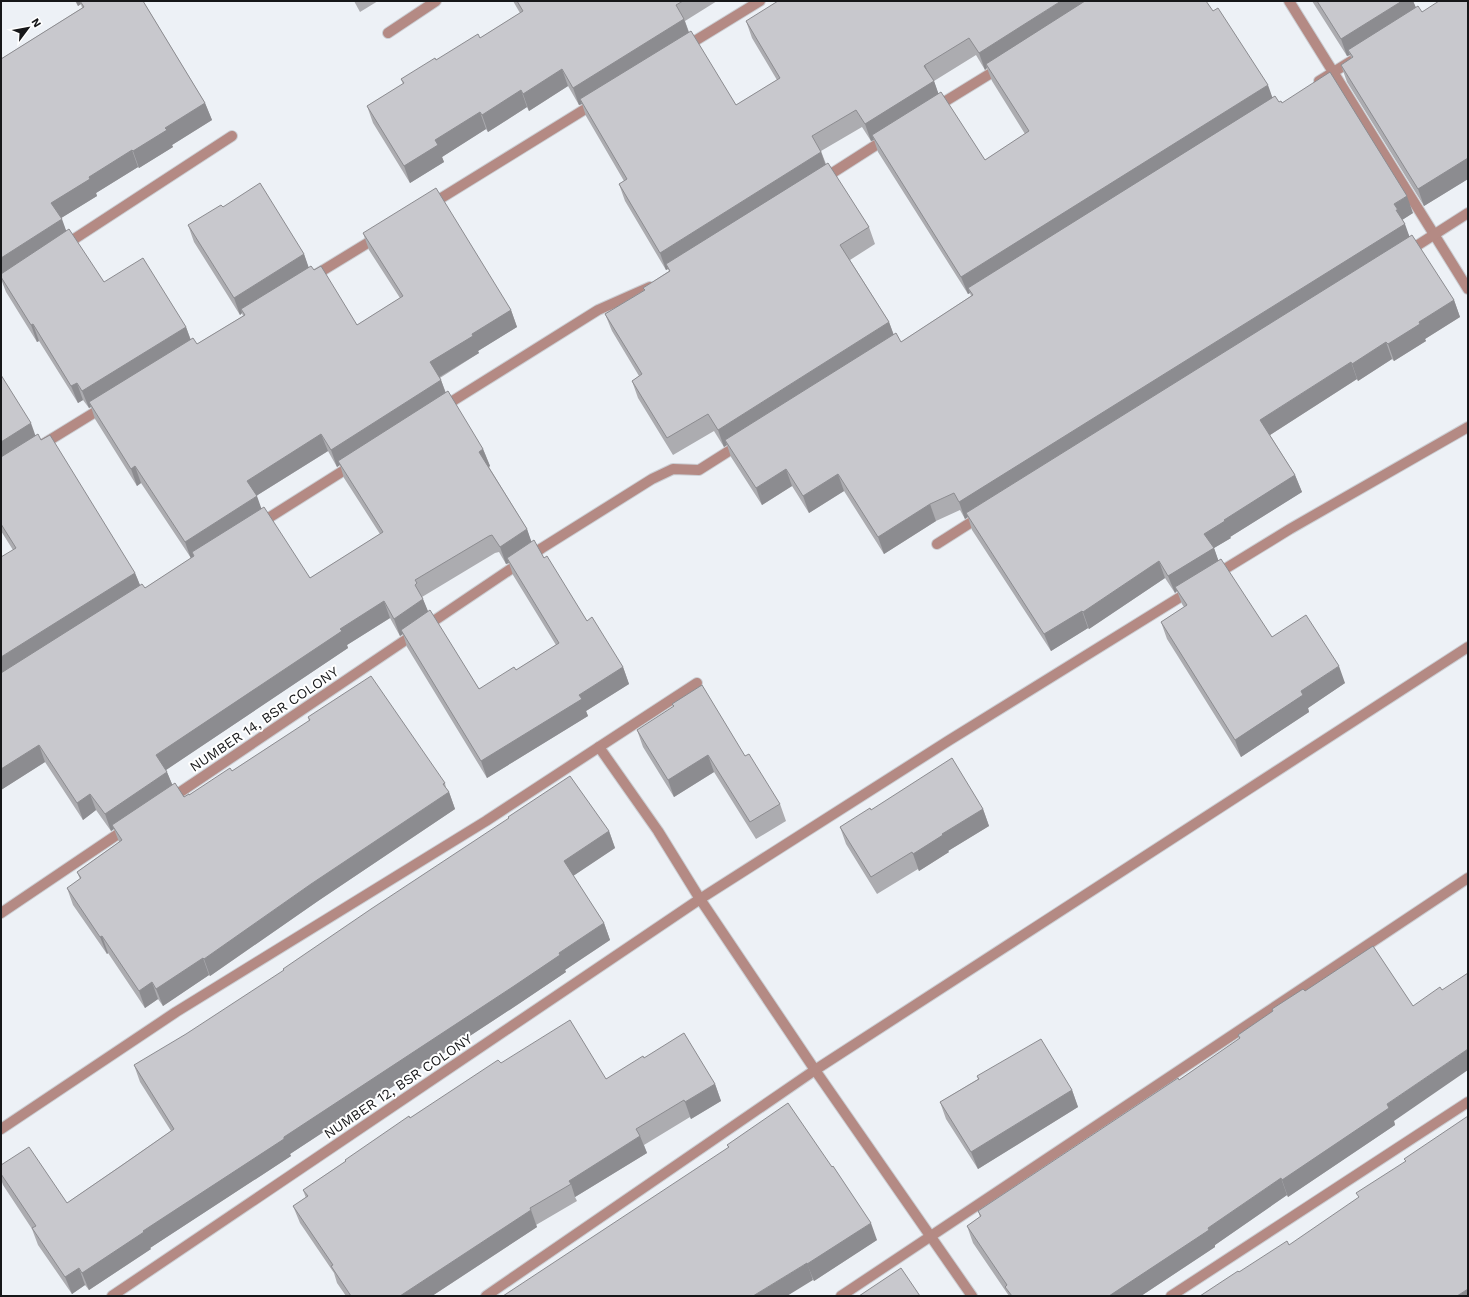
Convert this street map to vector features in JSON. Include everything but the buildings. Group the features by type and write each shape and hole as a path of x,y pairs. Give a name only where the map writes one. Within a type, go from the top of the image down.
{"street":[{"path":"388,33 436,1"},
{"path":"678,51 760,1"},
{"path":"1289,1 1468,289"},
{"path":"1313,85 1360,56"},
{"path":"930,112 1011,61"},
{"path":"421,210 604,97"},
{"path":"815,184 896,133"},
{"path":"54,252 232,136"},
{"path":"1401,256 1468,213"},
{"path":"306,281 387,231"},
{"path":"437,411 598,310 645,291 659,282"},
{"path":"28,453 116,399"},
{"path":"1210,579 1290,529 1468,427"},
{"name":"NUMBER 14, BSR COLONY","path":"159,806 542,548 652,479 672,469 699,470 752,437"},
{"path":"249,530 363,458"},
{"path":"937,544 990,510"},
{"name":"NUMBER 12, BSR COLONY","path":"112,1296 700,899 948,740 1196,587"},
{"path":"486,1296 816,1070 1468,647"},
{"path":"1,1129 176,1012 486,821 697,683"},
{"path":"599,747 658,831 700,899 816,1070 972,1296"},
{"path":"1,913 133,824"},
{"path":"841,1296 1468,878"},
{"path":"1171,1296 1468,1102"}]}
